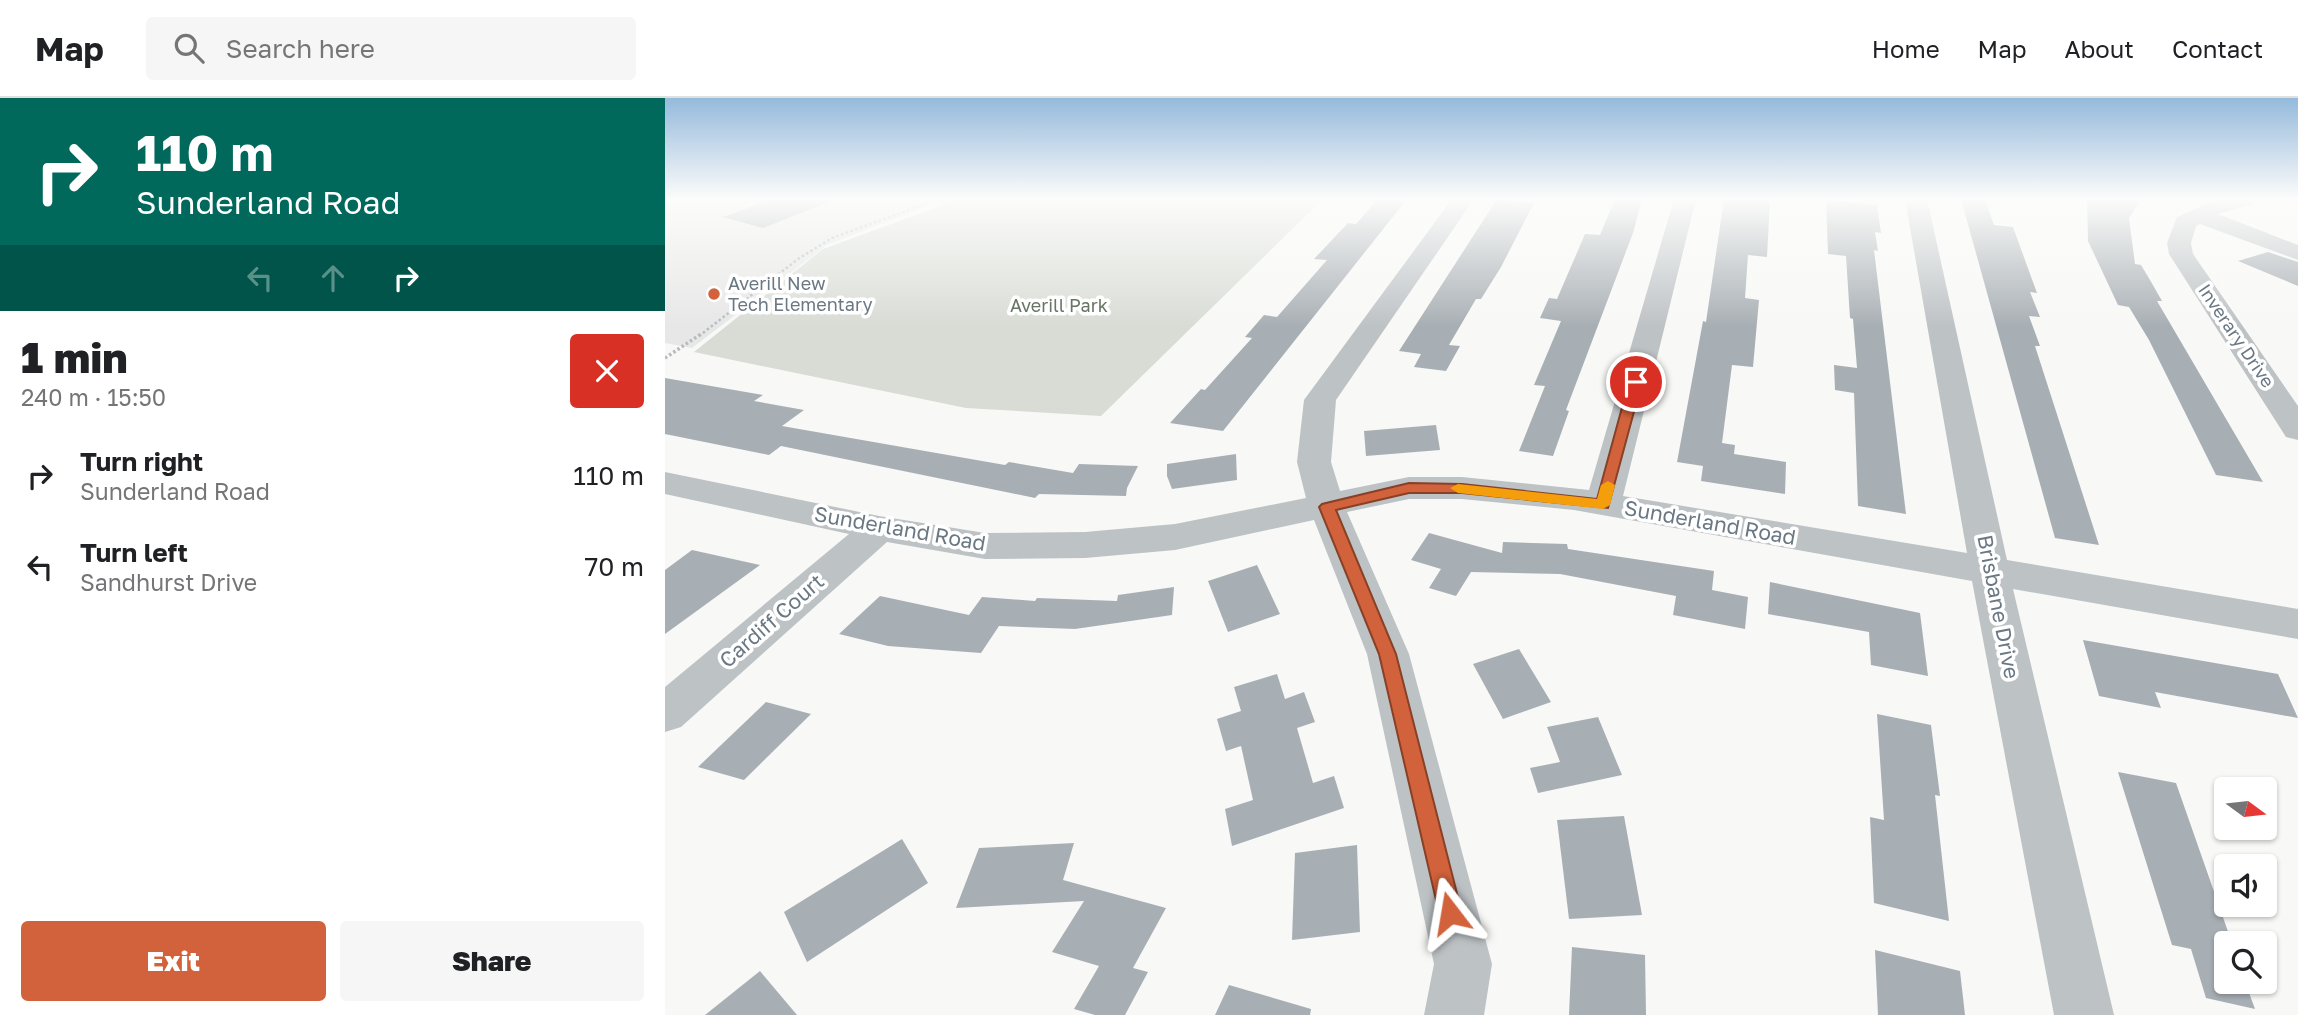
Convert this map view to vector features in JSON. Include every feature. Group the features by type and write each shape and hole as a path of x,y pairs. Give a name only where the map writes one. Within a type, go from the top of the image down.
{"street":[{"path":"1433,242 1320,400 1314,462 1327,507 1388,654 1463,964 1454,1015"},
{"path":"1603,505 1674,242"},
{"name":"Brisbane Drive","path":"1927,242 1990,571 2084,1015"},
{"name":"Inverary Drive","path":"2181,242 2181,254 2298,430"},
{"path":"2269,242 2298,253"},
{"name":"Sunderland Road","path":"665,484 879,528 985,546 1085,545 1175,537 1409,488 1462,488 1603,505 2298,624"},
{"name":"Cardiff Court","path":"665,714 879,528"}],"path":[{"path":"665,358 689,344 826,242"}],"shaded area":[{"path":"665,242 835,242 827,245 692,348 665,343"}],"green space":[{"name":"Averill Park","path":"843,242 1279,242 1101,416 966,408 694,352 823,249"}],"building":[{"path":"1330,242 1373,242 1223,431 1170,423 1201,389 1205,390 1252,338 1245,337 1264,315 1277,317 1327,260 1314,259"},
{"path":"1469,242 1514,242 1481,299 1476,299 1449,345 1460,346 1446,371 1414,367 1421,354 1399,351"},
{"path":"1582,242 1630,242 1566,410 1569,411 1553,456 1519,451 1545,386 1534,385 1561,321 1540,318 1549,298 1557,299"},
{"path":"1718,242 1768,242 1767,257 1748,255 1745,298 1759,300 1753,367 1732,365 1722,443 1735,445 1734,454 1786,462 1785,494 1701,481 1703,466 1677,462 1703,321 1706,322"},
{"path":"1828,242 1877,242 1878,251 1874,250 1906,514 1858,506 1854,393 1835,390 1834,365 1857,368 1846,256 1828,254"},
{"path":"1973,242 2018,242 2037,293 2030,292 2040,317 2029,316 2040,346 2035,346 2099,545 2055,538"},
{"path":"2088,242 2132,242 2135,264 2141,265 2150,280 2162,301 2157,301 2263,482 2216,475 2149,340 2129,307 2118,305"},
{"path":"2268,252 2298,262 2298,286 2238,261"},
{"path":"665,378 763,395 754,401 804,410 782,426 1005,465 1009,462 1073,473 1079,464 1138,466 1126,496 1039,494 1035,498 781,446 769,455 665,434"},
{"path":"1436,425 1440,450 1366,456 1364,431"},
{"path":"1236,454 1237,480 1172,489 1167,476 1167,464"},
{"path":"1429,533 1502,553 1503,542 1567,544 1568,549 1714,571 1712,590 1748,597 1745,629 1673,615 1676,596 1560,574 1471,572 1456,596 1429,588 1441,569 1411,560"},
{"path":"692,550 760,565 665,634 665,570"},
{"path":"1257,565 1280,614 1228,632 1208,581"},
{"path":"1770,582 1920,613 1928,676 1871,665 1869,632 1768,614"},
{"path":"1174,587 1172,615 1075,629 999,626 981,653 888,646 839,634 880,596 969,615 982,597 1035,601 1037,598 1117,601 1118,595"},
{"path":"2083,640 2278,674 2298,718 2155,692 2161,708 2099,696"},
{"path":"1519,649 1551,702 1503,719 1473,664"},
{"path":"1277,674 1285,699 1304,692 1315,722 1297,728 1313,783 1334,776 1344,808 1232,846 1225,809 1253,800 1241,746 1226,751 1217,719 1241,711 1234,687"},
{"path":"766,702 811,714 744,780 698,767"},
{"path":"1877,714 1931,725 1940,796 1935,795 1949,921 1874,903 1870,817 1884,820"},
{"path":"1598,717 1622,775 1538,793 1530,768 1560,762 1547,727"},
{"path":"2118,772 2176,783 2214,892 2214,917 2223,917 2228,931 2214,931 2214,994 2249,994 2255,1009 2206,998 2191,949 2172,945"},
{"path":"1624,816 1642,915 1569,919 1557,820"},
{"path":"902,839 928,883 807,962 784,912"},
{"path":"1074,843 1063,880 1166,908 1133,968 1148,972 1125,1015 1095,1015 1074,1009 1099,966 1052,952 1084,901 956,908 979,848"},
{"path":"1357,845 1360,932 1292,940 1295,853"},
{"path":"1572,947 1645,955 1646,1015 1569,1015"},
{"path":"1875,950 1960,971 1965,1015 1878,1015"},
{"path":"760,971 797,1015 705,1015"},
{"path":"1229,985 1311,1009 1310,1015 1215,1015"}],"slow traffic":[{"path":"1458,488 1574,499 1603,505 1608,485"}],"place":[{"name":"Averill New Tech Elementary","path":"714,294"}],"route":[{"path":"1450,913 1388,654 1327,507 1409,488 1462,488 1574,499 1603,505 1636,382"}]}
